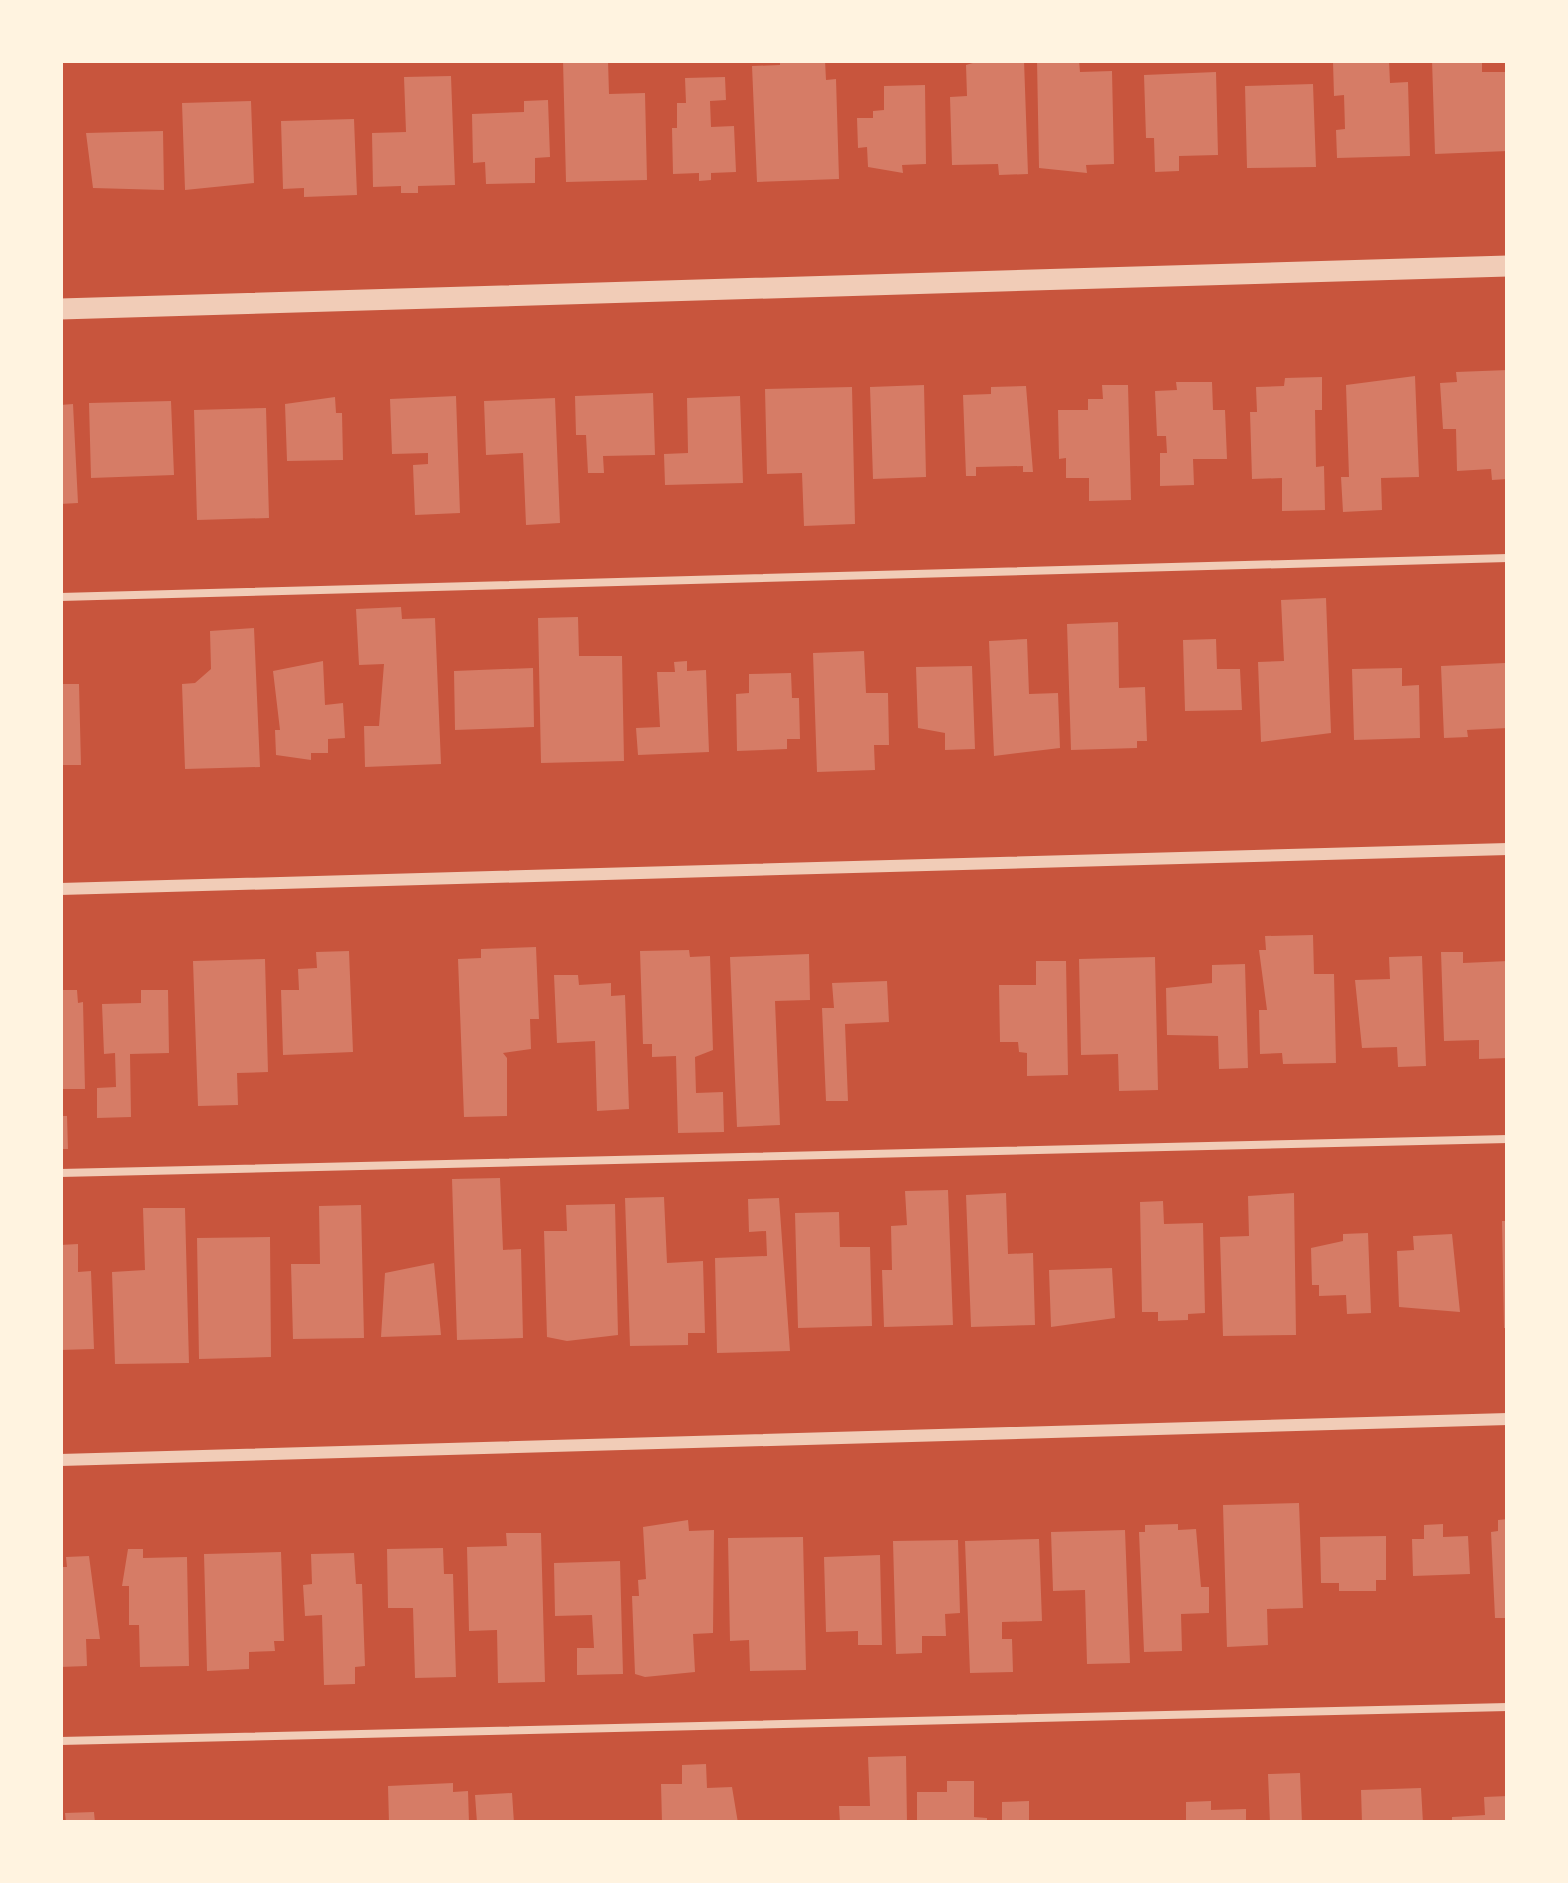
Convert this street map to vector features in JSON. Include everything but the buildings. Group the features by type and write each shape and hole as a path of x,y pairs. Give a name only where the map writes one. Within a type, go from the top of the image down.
{"street":[{"path":"60,309 1508,266"},
{"path":"60,889 1508,848"},
{"path":"60,1460 1508,1420"}],"lane":[{"path":"60,597 1508,558"},
{"path":"60,1173 1508,1139"},
{"path":"60,1741 1508,1708"}]}
